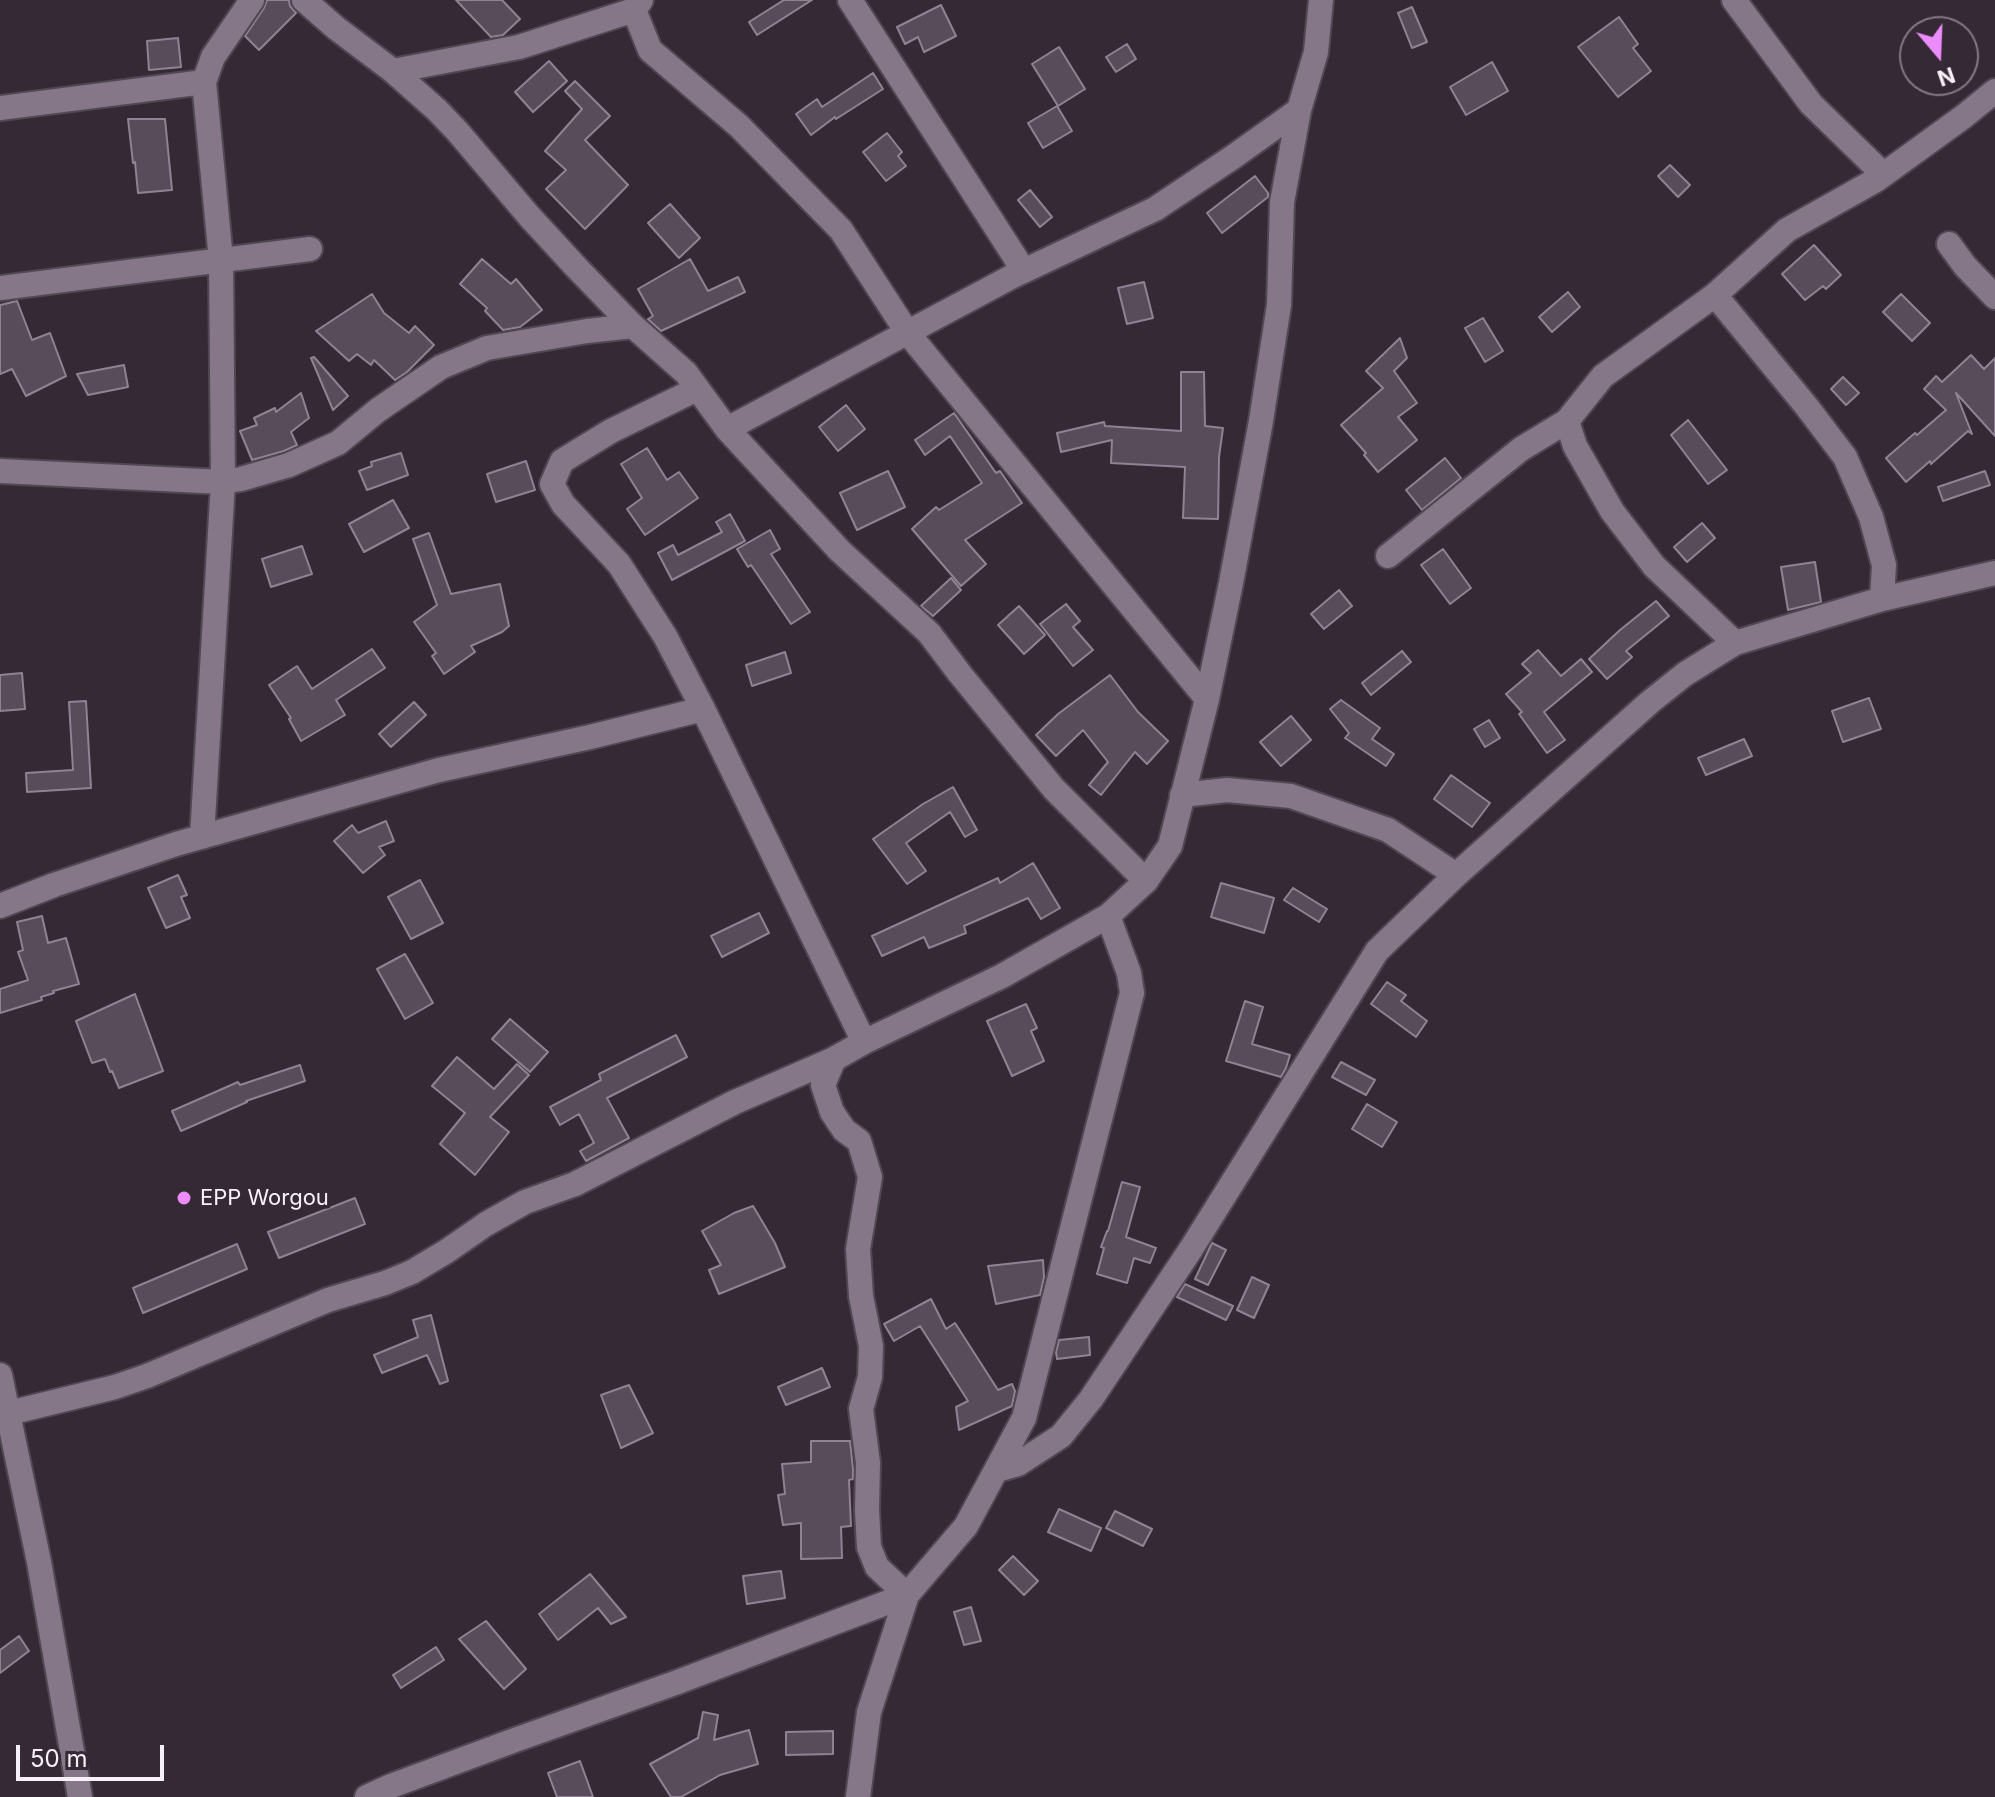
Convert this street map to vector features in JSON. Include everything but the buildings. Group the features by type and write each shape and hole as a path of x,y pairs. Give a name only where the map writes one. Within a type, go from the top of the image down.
{"street":[{"path":"202,837 223,482 221,260 204,82 213,57 252,0"},
{"path":"304,0 437,110 529,216 633,326 686,373 727,429 840,551 929,633 1054,789 1146,881"},
{"path":"850,0 1024,271"},
{"path":"9,1413 147,1376 328,1300 412,1272 525,1202 575,1184 735,1102 834,1059 1002,976 1108,916 1146,881 1170,846 1207,699 1231,583 1279,305 1282,202 1299,110 1316,52 1321,0"},
{"path":"1734,0 1811,104 1883,174"},
{"path":"393,71 519,47 638,5 650,50 739,126 841,230 907,332 1207,699"},
{"path":"0,108 204,82"},
{"path":"1388,556 1521,449 1567,421 1603,376 1715,295 1787,230 1883,174 1995,91"},
{"path":"727,429 1024,271 1155,209 1299,110"},
{"path":"1949,244 1995,297"},
{"path":"0,288 310,249"},
{"path":"1715,295 1845,457 1871,517 1884,565 1882,599"},
{"path":"0,471 223,482 289,465 338,443 378,410 441,367 487,348 633,326"},
{"path":"697,389 611,431 562,461 552,484 563,504 619,564 665,636 864,1042"},
{"path":"1567,421 1575,446 1620,522 1654,566 1735,643"},
{"path":"997,1470 1018,1464 1061,1436 1091,1399 1199,1236 1377,951 1456,875 1650,702 1685,674 1735,643 1882,599 1995,573"},
{"path":"0,906 54,885 202,837 439,770 703,709"},
{"path":"1182,795 1227,790 1291,796 1388,830 1456,875"},
{"path":"858,1797 869,1712 907,1595 966,1526 1024,1418 1132,993 1129,973 1108,916"},
{"path":"834,1059 823,1085 832,1112 844,1130 859,1141 870,1177 858,1249 861,1296 871,1346 870,1377 861,1409 868,1463 869,1547 877,1567 907,1595"},
{"path":"0,1375 39,1562 80,1797"},
{"path":"367,1797 405,1780 907,1595"}],"place":[{"name":"EPP Worgou","path":"184,1198"}]}
